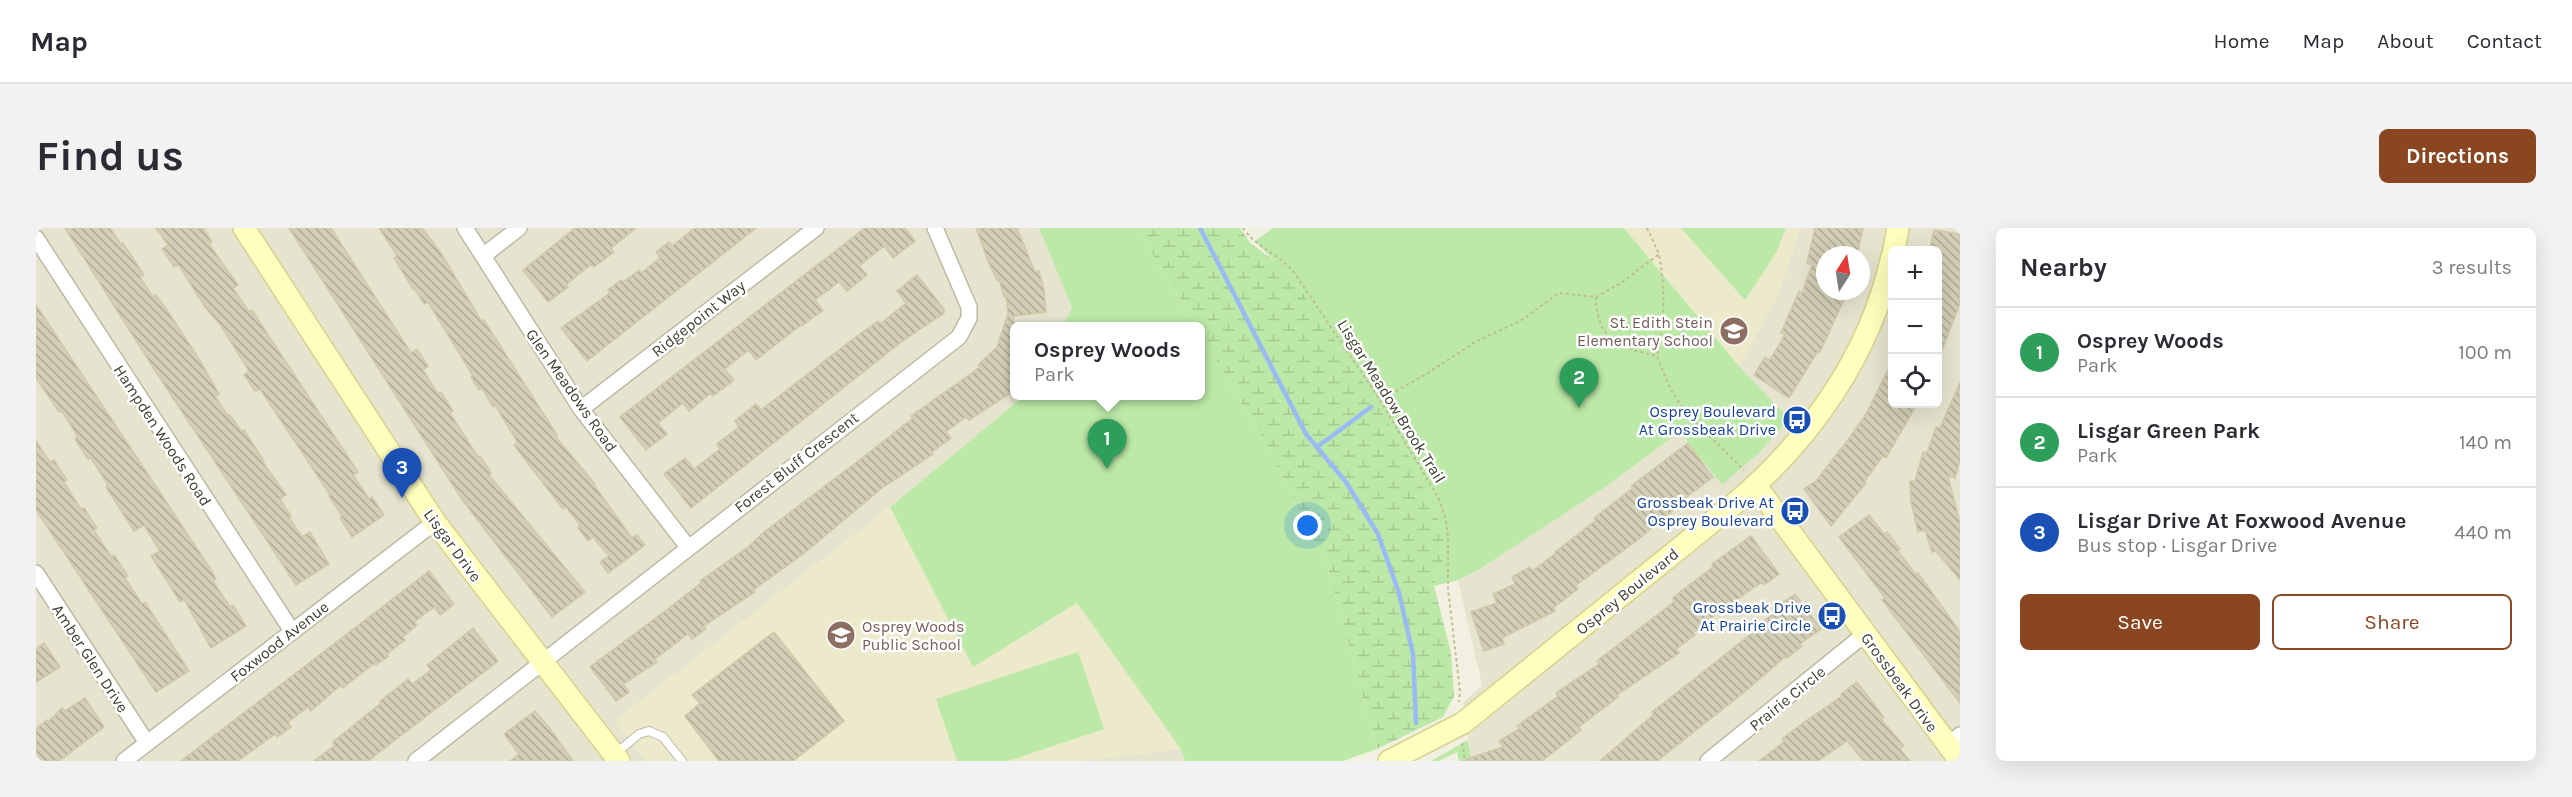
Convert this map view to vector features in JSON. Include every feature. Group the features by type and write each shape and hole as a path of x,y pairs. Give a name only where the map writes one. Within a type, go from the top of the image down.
{"street":[{"name":"Lisgar Drive","path":"244,228 435,522 616,758"},
{"name":"Glen Meadows Road","path":"465,228 581,409 688,547"},
{"path":"483,256 519,228"},
{"name":"Ridgepoint Way","path":"581,409 816,228"},
{"name":"Forest Bluff Crescent","path":"417,761 964,331 969,318 969,307 935,228"},
{"path":"1895,246 1898,228"},
{"name":"Hampden Woods Road","path":"36,238 292,631"},
{"name":"Osprey Boulevard","path":"1391,760 1455,733 1750,478 1792,449 1839,385 1869,326 1888,271"},
{"name":"Grossbeak Drive","path":"1750,478 1865,634 1956,747"},
{"name":"Foxwood Avenue","path":"124,761 435,522"},
{"name":"Amber Glen Drive","path":"36,573 41,594 147,743"},
{"name":"Prairie Circle","path":"1708,761 1729,755 1865,634"}],"lane":[{"path":"616,758 639,734 649,730 663,737 682,761"}],"path":[{"name":"Lisgar Meadow Brook Trail","path":"1244,228 1251,239 1283,260 1293,271 1380,400 1439,499 1446,521 1448,589 1460,691 1455,733 1465,761"},
{"path":"1647,228 1659,255 1665,286 1664,319 1657,356 1670,388 1685,412 1750,478"},
{"path":"1380,400 1428,373 1475,342 1520,321 1559,293 1596,297 1621,283 1659,255"},
{"path":"1596,297 1596,315 1608,336 1624,348 1657,356"}],"shaded area":[{"path":"36,228 1039,228 1073,308 1065,322 1010,322 1010,400 1019,400 890,507 615,721 646,761 36,761"},
{"name":"St. Edith Stein Elementary School","path":"1624,228 1801,228 1777,297 1739,366"},
{"path":"1801,228 1960,228 1960,761 1472,761 1463,703 1482,685 1458,580 1480,569 1602,489 1680,432 1722,485 1761,451 1789,419 1739,366 1777,297"},
{"name":"Osprey Woods Public School","path":"890,507 973,667 1077,603 1181,749 1083,761 646,761 615,721"},
{"path":"1181,749 1185,761 1083,761 1086,760"}],"green space":[{"path":"1039,228 1137,228 1194,322 1065,322 1072,307"},
{"path":"1137,228 1240,228 1250,243 1279,264 1297,284 1373,396 1410,458 1444,533 1443,560 1434,586 1451,653 1454,696 1443,717 1377,749 1328,568 1258,430 1205,342 1205,322 1194,322"},
{"path":"1273,228 1624,228 1739,366 1789,419 1761,451 1722,485 1680,432 1602,489 1480,569 1458,580 1434,586 1443,560 1444,533 1410,458 1372,396 1297,284 1255,241"},
{"path":"1681,228 1786,228 1776,253 1745,300"},
{"path":"1205,342 1258,430 1328,568 1377,749 1343,761 1185,761 1181,749 1077,603 973,667 890,507 1019,400 1205,400"},
{"path":"1078,652 1104,729 1008,761 957,761 936,699"},
{"path":"1468,740 1472,761 1459,761 1457,752 1438,761 1431,761"}],"building":[{"path":"65,228 110,228 121,244 123,243 144,275 140,277 153,297 156,295 199,359 219,394 215,396 228,416 230,415 242,432 244,430 286,495 280,499 291,516 289,517 302,537 310,532 329,564 296,585 154,369"},
{"path":"156,228 203,228 212,242 209,244 238,285 233,288 249,312 252,310 358,472 353,475 369,499 372,497 384,515 352,537 340,518 342,516 330,495 260,389 255,391 244,375 249,371 221,326 205,307 178,264 174,267 162,249 168,245"},
{"path":"289,228 331,228 411,353 417,349 428,366 423,370 438,394 441,392 453,411 450,413 491,473 489,475 585,592 552,617 463,501"},
{"path":"379,228 422,228 441,253 482,322 484,320 557,435 556,437 595,484 632,538 637,535 645,545 608,573 600,562 609,556 593,537 588,541 578,528 580,525 566,507 563,509 514,445 518,443 495,405 493,407 482,388 479,390 471,377 473,376 428,302 424,304 413,289 394,258 397,256"},
{"path":"575,228 636,228 611,248 614,252 594,267 592,264 548,302 523,270"},
{"path":"695,228 756,228 587,361 561,328 610,293 608,290 621,280 623,282 639,270 641,273 660,258 656,252 669,242 672,246"},
{"path":"865,228 905,228 915,241 893,258 884,246 859,266 867,275 847,291 839,282 815,300 823,310 756,360 749,350 736,360 725,369 734,380 713,396 711,393 689,411 683,403 658,423 667,434 646,450 620,417"},
{"path":"976,228 1017,228 1035,272 1039,271 1044,290 1046,312 1014,316 1014,322 1010,322 1010,394 969,420 966,417 946,432 951,438 932,452 933,454 882,488 802,555 753,590 755,592 704,626 706,629 692,639 688,634 655,659 657,662 623,684 629,692 616,701 590,667 862,458 913,418 911,416 980,367 978,365 997,347 1008,314 1006,296 1004,297 999,279 997,280"},
{"path":"1815,228 1863,228 1859,246 1816,246 1816,300 1844,300 1820,352 1818,351 1789,398 1754,375 1765,357 1770,360 1785,334 1781,333 1799,291 1802,293 1812,265 1807,263"},
{"path":"1934,230 1960,234 1960,303 1942,350 1942,246 1930,246"},
{"path":"917,275 944,309 944,313 900,343 691,508 664,474 685,458 694,469 720,449 717,444 739,427 735,421 756,404 761,410 853,339 878,321 880,324 906,303 897,291"},
{"path":"36,305 210,568 216,579 213,581 230,607 233,605 246,626 211,648 184,599 180,602 151,556 160,551 144,525 134,531 91,458 88,459 75,439 78,437 62,411 59,412 36,378"},
{"path":"1888,370 1888,408 1915,408 1886,458 1883,456 1864,482 1866,483 1831,526 1804,489 1816,481 1866,414"},
{"path":"1960,382 1960,460 1955,478 1948,476 1960,523 1960,580 1936,551 1932,552 1925,530 1918,532 1911,502 1910,481 1915,481 1923,452 1927,453 1936,427 1940,428"},
{"path":"36,441 50,462 54,460 67,480 64,482 73,497 81,509 84,508 97,528 94,530 102,543 112,557 114,555 128,576 125,578 142,604 145,602 189,671 156,692 36,510"},
{"path":"1688,443 1713,477 1672,508 1674,510 1635,542 1575,586 1578,589 1553,608 1555,611 1502,638 1504,644 1484,651 1471,612 1497,603 1493,594 1515,584 1512,577 1530,567 1532,571 1556,553 1596,520 1594,518 1633,488 1631,486"},
{"path":"1869,515 1884,534 1887,532 1900,549 1898,551 1916,575 1918,573 1960,632 1960,703 1882,600 1885,598 1839,537"},
{"path":"1751,536 1779,574 1764,585 1762,582 1714,616 1693,633 1695,635 1676,649 1679,653 1617,695 1618,697 1579,727 1581,730 1542,761 1468,761 1467,759 1503,747 1499,741 1519,729 1517,726 1558,696 1556,693 1599,664 1597,661 1675,601 1672,598 1713,567 1712,564"},
{"path":"429,571 454,604 440,615 434,607 414,622 417,625 403,637 405,640 387,654 389,656 376,665 375,663 343,688 341,685 311,711 308,707 288,722 291,727 277,737 275,734 238,761 181,761"},
{"path":"1795,594 1821,629 1800,644 1802,646 1787,658 1786,656 1657,761 1600,761 1654,714 1652,712 1761,626 1760,624 1779,609 1777,607"},
{"path":"473,628 498,661 368,761 314,761 335,745 333,742 381,703 380,701 408,679 412,684 431,670 427,665"},
{"path":"774,632 844,721 793,761 719,761 685,716 700,703 692,695"},
{"path":"44,643 60,667 36,682 36,649"},
{"path":"1857,682 1884,717 1881,719 1904,746 1900,749 1910,761 1864,761 1847,741 1818,761 1759,761 1784,742 1782,739 1842,696 1841,694"},
{"path":"85,698 104,727 59,761 36,761 36,729 47,720 48,722 62,708 65,711"},
{"path":"535,711 573,761 510,761 519,754 504,734"}],"waterway":[{"path":"1200,228 1306,434 1346,482 1378,534 1399,593 1413,654 1416,723"},
{"path":"1317,447 1371,407"}],"place":[{"name":"St. Edith Stein Elementary School","path":"1734,331"},
{"name":"Lisgar Green Park","path":"1579,408"},
{"name":"Osprey Boulevard At Grossbeak Drive","path":"1797,420"},
{"name":"Osprey Woods","path":"1107,469"},
{"name":"Lisgar Drive At Foxwood Avenue","path":"402,498"},
{"name":"Grossbeak Drive At Osprey Boulevard","path":"1795,511"},
{"name":"Grossbeak Drive At Prairie Circle","path":"1832,616"},
{"name":"Osprey Woods Public School","path":"841,635"}]}
